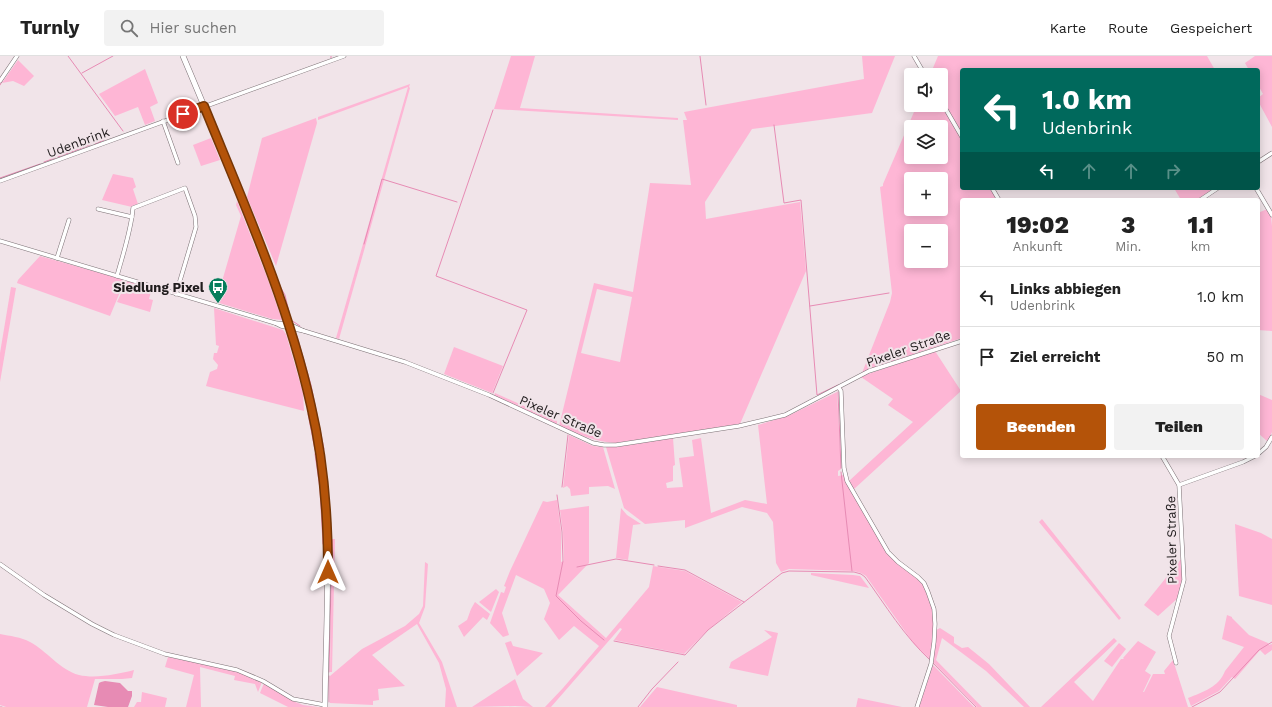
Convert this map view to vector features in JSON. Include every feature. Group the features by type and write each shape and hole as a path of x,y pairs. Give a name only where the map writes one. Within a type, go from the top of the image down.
{"main road":[{"path":"183,56 266,260 289,326 311,406 325,489 328,545 325,706"}],"street":[{"path":"0,81 17,56"},
{"name":"Udenbrink","path":"0,180 344,56"},
{"path":"914,56 921,68"},
{"path":"947,112 960,134"},
{"path":"162,121 178,163"},
{"path":"1260,161 1272,152"},
{"path":"117,276 133,208 185,188 195,216 196,227 176,294"},
{"path":"1203,198 1215,190"},
{"path":"1257,190 1272,215"},
{"path":"98,209 132,217"},
{"path":"57,258 69,220"},
{"path":"0,241 289,326"},
{"name":"Pixeler Straße","path":"289,326 405,362 489,395 586,440 602,445 616,445 759,422 790,413 869,371 960,342"},
{"path":"839,388 841,391 844,468 847,481 888,552 924,583 934,609 935,624 933,658 917,707"},
{"path":"1260,452 1266,447 1272,437"},
{"name":"Pixeler Straße","path":"1163,458 1180,486 1184,580 1169,636 1176,663"},
{"name":"Pixeler Straße","path":"1180,486 1250,458"},
{"path":"0,564 44,595 92,624 114,635 165,654 237,670 264,681 293,699 325,706"}],"shaded area":[{"path":"511,56 535,56 520,108 678,118 678,120 494,109"},
{"path":"862,56 895,56 872,113 752,129 705,202 706,219 800,202 806,271 740,424 616,443 580,435 559,426 594,283 633,292 650,183 691,185 683,120 687,120 684,112 864,79","holes":["597,289 632,297 620,362 581,353"]},
{"path":"938,56 1207,56 1214,68 960,68 960,131 948,111 948,68 933,68"},
{"path":"1255,56 1272,56 1272,127 1260,105 1260,96 1263,94 1260,89 1260,68 1248,68 1245,63"},
{"path":"18,60 34,76 24,86 13,81 2,83"},
{"path":"145,69 158,103 150,107 155,121 145,125 138,107 115,116 99,94"},
{"path":"410,84 339,339 336,338 408,87 318,120 318,117"},
{"path":"914,112 946,112 960,137 960,190 991,190 996,198 960,198 960,339 862,373 890,302 892,293 880,187 883,186 904,135 904,164 948,164 948,120 911,120"},
{"path":"316,118 317,123 276,266 247,197 262,138"},
{"path":"211,138 220,160 201,166 193,145"},
{"path":"113,174 133,178 136,187 133,189 138,204 132,207 102,200"},
{"path":"1175,190 1212,190 1199,198 1180,198"},
{"path":"237,201 282,320 272,319 216,302 241,216 236,205"},
{"path":"1267,209 1271,217 1272,226 1272,331 1260,330 1260,212"},
{"path":"40,256 125,280 110,316 17,283"},
{"path":"127,281 152,288 149,299 153,300 150,312 117,302"},
{"path":"11,287 16,288 0,382 0,353"},
{"path":"214,308 283,330 286,334 303,393 304,411 206,386 210,372 217,369 218,365 213,359 214,353 217,353 219,346 216,345"},
{"path":"454,347 503,366 492,393 444,374"},
{"path":"935,351 960,389 960,392 853,490 849,481 913,422 888,405 893,399 861,377"},
{"path":"837,392 841,469 838,471 838,476 844,475 846,483 888,553 923,584 932,609 934,624 931,660 914,644 866,576 861,573 854,571 789,569 781,572 776,563 773,522 767,513 742,507 685,528 685,520 645,524 624,508 606,447 617,447 673,438 675,465 673,466 673,481 666,483 667,488 683,487 679,458 694,456 692,440 701,438 711,513 745,500 767,504 758,425 790,415"},
{"path":"495,393 557,421 557,425 494,396"},
{"path":"1260,395 1272,400 1272,432 1268,442 1260,435"},
{"path":"569,435 593,446 603,447 615,489 608,486 589,487 589,494 571,496 570,489 567,486 563,488"},
{"path":"557,500 561,532 561,562 564,561 560,510 589,506 589,563 558,595 606,638 649,587 653,566 685,571 742,602 708,630 684,654 614,640 622,629 620,628 551,707 545,707 599,646 574,626 559,640 544,619 550,603 544,589 516,575 502,613 509,635 503,637 490,623 501,592 504,593 506,587 504,586 510,571 543,501 547,502"},
{"path":"621,508 627,515 641,524 633,525 628,560 616,558"},
{"path":"1042,519 1121,618 1119,620 1039,522"},
{"path":"1235,524 1261,533 1272,539 1272,605 1239,596"},
{"path":"332,539 335,539 332,672 330,672"},
{"path":"1182,558 1183,580 1178,598 1158,616 1144,605"},
{"path":"425,562 428,564 425,607 419,623 442,662 457,707 445,707 446,689 439,663 417,624 372,655 405,686 378,689 379,700 373,701 373,705 330,703 330,676 362,649 405,626 419,614 423,606"},
{"path":"811,573 860,576 869,588 811,575"},
{"path":"496,589 499,592 491,612 479,602"},
{"path":"475,602 490,614 487,620 483,617 464,637 458,626 467,620"},
{"path":"1227,615 1232,617 1249,635 1268,643 1269,645 1272,644 1272,650 1265,655 1260,650 1235,679 1232,677 1219,691 1191,706 1188,698 1215,685 1244,647 1222,639"},
{"path":"940,628 954,637 954,643 962,648 968,647 989,664 1030,707 1024,707 986,671 942,638 936,660 982,707 977,707 933,662 936,630"},
{"path":"764,630 778,633 768,676 729,668 731,662 772,637"},
{"path":"0,634 27,640 72,673 86,676 100,676 134,670 132,678 95,679 87,707 6,707 0,705"},
{"path":"1114,638 1117,641 1074,682 1093,701 1121,659 1124,659 1123,658 1138,641 1156,652 1145,671 1151,675 1143,692 1153,674 1165,674 1164,671 1173,660 1188,707 1041,707"},
{"path":"511,641 513,646 543,653 517,676 505,643"},
{"path":"1119,643 1126,649 1112,667 1104,661"},
{"path":"168,657 237,671 262,682 258,692 255,684 234,680 235,676 200,667 201,707 186,707 194,675 165,667"},
{"path":"933,665 974,707 919,707"},
{"path":"515,679 523,699 533,707 472,707"},
{"path":"105,681 120,683 128,691 132,691 132,696 128,707 94,705 99,683"},
{"path":"264,683 293,701 303,705 318,707 288,707 260,693"},
{"path":"657,687 737,705 737,707 640,707"},
{"path":"142,692 167,698 165,707 134,707 137,702 141,702"},
{"path":"858,698 902,707 856,707"}],"waterway":[{"path":"68,56 123,131"},
{"path":"82,73 113,56"},
{"path":"700,56 706,105"},
{"path":"0,85 5,76"},
{"path":"209,109 226,150"},
{"path":"493,110 436,276 527,310 493,393"},
{"path":"774,125 784,203 801,200 817,395 838,385"},
{"path":"95,144 104,140"},
{"path":"58,157 90,145"},
{"path":"228,154 285,295 291,320 300,326"},
{"path":"44,162 55,158"},
{"path":"0,178 40,164"},
{"path":"364,244 382,179 457,202"},
{"path":"810,306 889,293"},
{"path":"297,336 311,385 324,449"},
{"path":"838,392 841,468"},
{"path":"308,414 315,450"},
{"path":"562,487 568,435"},
{"path":"315,454 320,489 323,544"},
{"path":"841,472 852,571"},
{"path":"557,495 562,532 563,561 556,596 581,621 604,640"},
{"path":"329,672 332,540"},
{"path":"577,567 616,559 654,565"},
{"path":"658,566 685,570 744,602"},
{"path":"614,641 685,655 708,630 782,573 789,571 854,572 865,577 904,631 930,660"},
{"path":"1192,707 1220,692 1259,650 1272,642"},
{"path":"638,707 652,689 678,662"},
{"path":"933,663 976,707"},
{"path":"329,676 329,702"}],"place":[{"name":"Siedlung Pixel","path":"218,304"}],"route":[{"path":"183,114 204,106 272,274 290,329 307,387 318,442 326,502 328,572"}]}
